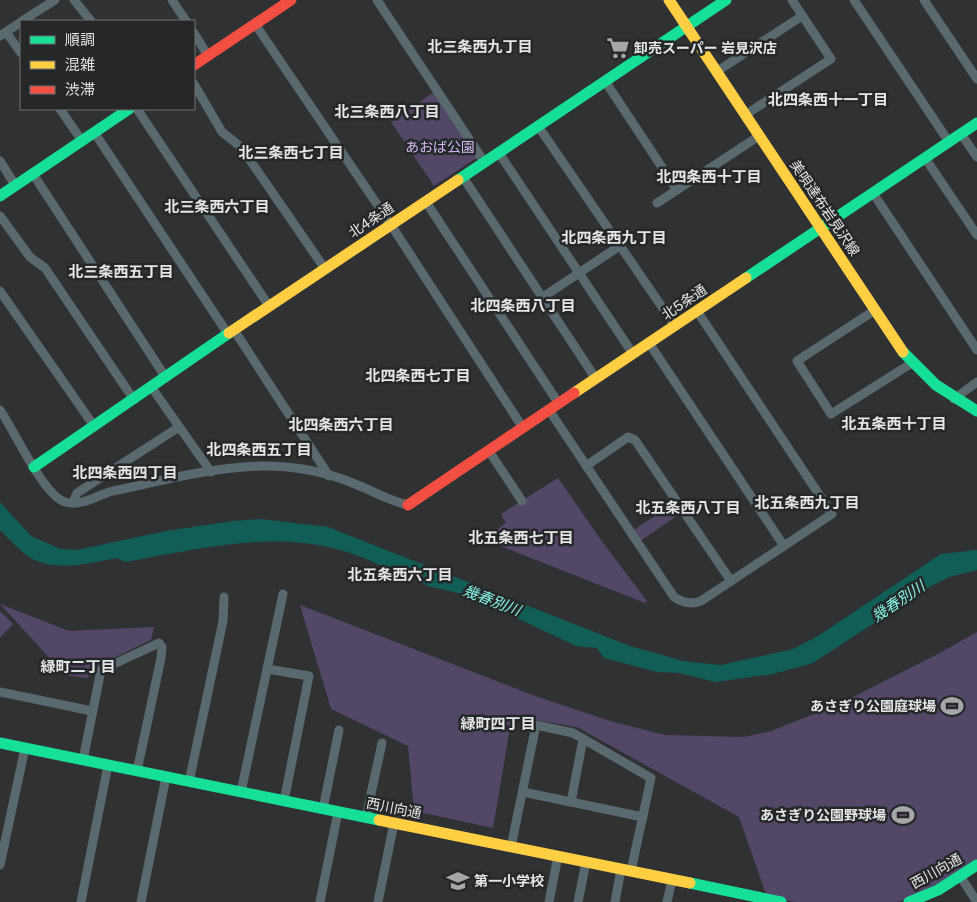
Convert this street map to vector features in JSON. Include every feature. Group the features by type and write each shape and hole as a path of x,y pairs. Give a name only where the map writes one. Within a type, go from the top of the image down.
{"street":[{"path":"25,20 54,0"},
{"path":"74,0 90,20"},
{"path":"172,0 185,20"},
{"path":"195,64 291,0"},
{"path":"377,0 485,163"},
{"name":"美唄達布岩見沢線","path":"669,0 912,363 931,382 954,399 977,411"},
{"name":"北4条通","path":"34,467 152,388 268,306 485,163 726,0"},
{"path":"745,115 831,59 792,0"},
{"path":"854,0 949,142"},
{"path":"924,0 977,79"},
{"path":"716,72 802,16"},
{"path":"20,23 3,34 20,52"},
{"path":"254,24 391,225 523,428"},
{"path":"195,36 208,56"},
{"path":"605,81 677,190"},
{"path":"195,86 222,132 241,147 325,269"},
{"path":"61,110 82,141"},
{"path":"0,196 127,110"},
{"path":"138,110 268,306"},
{"name":"北5条通","path":"408,505 977,123"},
{"path":"538,126 675,326"},
{"path":"94,132 329,476"},
{"path":"960,134 977,157"},
{"path":"657,203 759,136"},
{"path":"499,153 633,354"},
{"path":"925,158 977,235"},
{"path":"0,161 15,185"},
{"path":"32,174 166,378"},
{"path":"463,177 596,379"},
{"path":"873,193 977,350"},
{"path":"426,202 554,407 586,466 674,597 680,601 695,604 832,514 697,311"},
{"path":"0,216 30,257 46,268 134,400"},
{"path":"543,297 621,245"},
{"path":"0,291 94,426"},
{"path":"875,310 797,361 831,414 912,363"},
{"path":"649,343 784,546"},
{"path":"954,399 977,382"},
{"path":"152,388 211,472"},
{"path":"0,410 46,486 57,498 74,502 81,502 109,492 211,472 246,467 284,467 329,476 408,505"},
{"path":"74,502 77,493 179,426"},
{"path":"586,466 628,438 635,440 731,581"},
{"path":"489,451 522,501"},
{"path":"241,792 283,594"},
{"path":"189,782 222,621 224,597"},
{"path":"83,760 101,670 158,643 162,648 161,658 138,771"},
{"path":"267,669 309,676 284,801"},
{"path":"0,692 92,712"},
{"path":"511,847 536,725 573,733 651,778 643,817 615,902"},
{"path":"323,808 339,730"},
{"path":"571,802 583,739"},
{"path":"366,817 382,742"},
{"name":"西川向通","path":"0,743 626,870 672,880 728,897 782,902"},
{"path":"0,864 25,748"},
{"path":"81,902 108,765"},
{"path":"141,902 166,777"},
{"path":"523,792 643,817"},
{"path":"320,902 338,812"},
{"path":"378,902 394,823"},
{"path":"549,902 558,856"},
{"path":"578,902 586,862"},
{"name":"西川向通","path":"909,902 938,890 977,865"},
{"path":"960,876 977,902"},
{"path":"667,902 672,880"}],"green space":[{"name":"あおば公園","path":"434,92 478,157 434,186 391,122"},
{"path":"558,478 601,540 647,601 645,603 483,539 506,523 501,514"},
{"path":"675,503 681,513 639,542 632,531"},
{"path":"0,604 69,631 154,627 151,640 99,665 87,678 65,675"},
{"path":"300,605 535,696 610,721 665,735 744,737 771,731 837,705 977,632 977,862 909,899 897,902 795,902 767,897 739,817 577,727 512,716 493,828 414,811 408,746 331,709"},
{"path":"0,611 13,624 0,638"}],"water":[{"name":"幾春別川","path":"0,502 31,536 60,549 77,550 166,531 233,521 261,519 328,527 630,646 683,661 721,665 793,649 818,636 941,554 977,550 977,570 949,577 926,589 813,663 773,674 715,682 679,673 657,672 604,658 597,648 576,646 508,614 479,605 466,595 428,586 410,575 403,578 369,560 335,548 301,543 233,544 125,562 117,558 84,564 50,565 29,557 0,530"}],"traffic: fast":[{"path":"458,180 726,0"},
{"path":"0,196 128,110"},
{"path":"746,278 977,123"},
{"path":"34,467 229,333"},
{"path":"903,352 936,385 977,411"},
{"path":"0,743 379,820"},
{"path":"909,902 938,890 977,865"},
{"path":"690,883 781,902"}],"traffic: slow":[{"path":"669,0 903,352"},
{"path":"229,333 458,180"},
{"path":"574,393 746,278"},
{"path":"379,820 690,883"}],"traffic: jam":[{"path":"195,64 291,0"},
{"path":"408,505 574,393"}],"place":[{"name":"卸売スーパー 岩見沢店","path":"618,48"},
{"name":"あさぎり公園庭球場","path":"952,706"},
{"name":"あさぎり公園野球場","path":"903,815"},
{"name":"第一小学校","path":"458,881"}],"district":[{"name":"北三条西九丁目","path":"480,46"},
{"name":"北四条西十一丁目","path":"828,99"},
{"name":"北三条西八丁目","path":"387,111"},
{"name":"北三条西七丁目","path":"291,152"},
{"name":"北四条西十丁目","path":"709,176"},
{"name":"北三条西六丁目","path":"217,206"},
{"name":"北四条西九丁目","path":"614,237"},
{"name":"北三条西五丁目","path":"121,271"},
{"name":"北四条西八丁目","path":"523,305"},
{"name":"北四条西七丁目","path":"418,375"},
{"name":"北五条西十丁目","path":"894,423"},
{"name":"北四条西六丁目","path":"341,424"},
{"name":"北四条西五丁目","path":"259,449"},
{"name":"北四条西四丁目","path":"125,472"},
{"name":"北五条西九丁目","path":"807,502"},
{"name":"北五条西八丁目","path":"688,507"},
{"name":"北五条西七丁目","path":"521,537"},
{"name":"北五条西六丁目","path":"400,574"},
{"name":"緑町二丁目","path":"78,666"},
{"name":"緑町四丁目","path":"498,723"}]}
